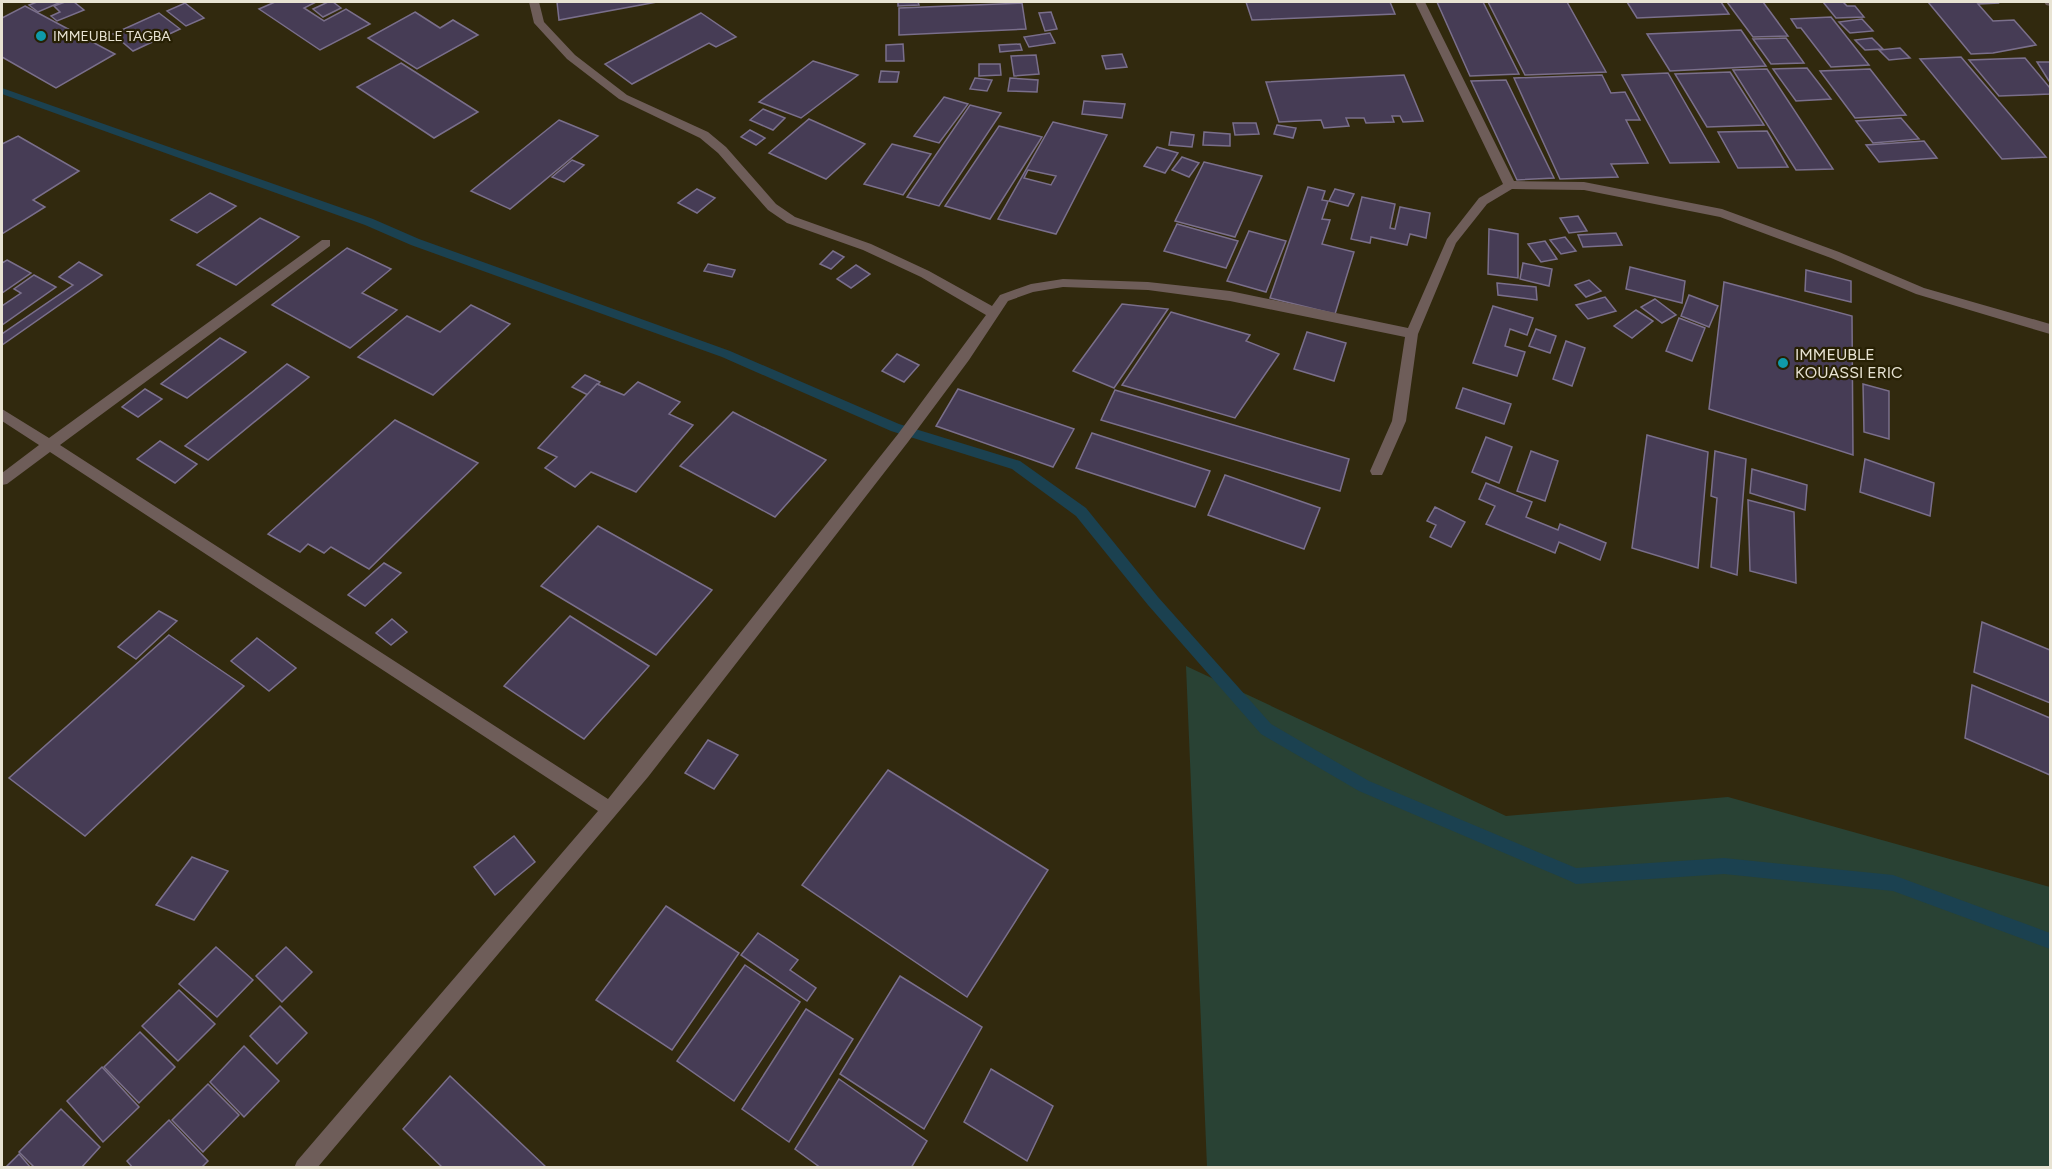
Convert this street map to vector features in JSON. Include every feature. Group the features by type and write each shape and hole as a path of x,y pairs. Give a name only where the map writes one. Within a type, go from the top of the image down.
{"street":[{"path":"534,2 539,23 571,57 623,97 704,135 722,150 772,207 791,220 867,247 925,274 993,313"},
{"path":"1420,2 1510,185"},
{"path":"1377,471 1398,421 1412,334 1451,242 1483,201 1510,185 1584,186 1722,213 1835,255 1920,291 2050,329"},
{"path":"2,480 326,243"},
{"path":"304,1167 611,810 903,438 964,357 1004,298 1031,288 1063,283 1148,286 1230,297 1412,334"},
{"path":"2,414 611,810"}],"green space":[{"path":"1186,666 1506,816 1728,797 2050,887 2050,1167 1207,1167"}],"building":[{"path":"37,2 61,2 38,12 29,5"},
{"path":"74,2 84,10 57,21 51,16 60,12 54,6"},
{"path":"275,2 316,2 304,8 324,21 346,9 370,24 320,50 259,9"},
{"path":"333,2 341,8 323,17 313,9"},
{"path":"557,2 657,2 559,20"},
{"path":"898,2 918,2 919,5 898,6"},
{"path":"1246,2 1390,2 1395,14 1252,20"},
{"path":"1437,2 1483,2 1519,74 1470,76"},
{"path":"1488,2 1567,2 1606,72 1525,75"},
{"path":"1627,2 1721,2 1729,14 1637,18"},
{"path":"1727,2 1763,2 1788,36 1753,37"},
{"path":"1823,2 1843,2 1847,6 1855,6 1864,17 1836,18"},
{"path":"1928,2 1997,2 1978,4 1993,21 2014,20 2036,45 1993,53 1971,54"},
{"path":"185,3 204,18 186,26 167,11"},
{"path":"1022,3 1026,29 899,35 899,8"},
{"name":"IMMEUBLE TAGBA","path":"25,6 115,54 56,88 2,57 2,18"},
{"path":"415,12 440,28 453,20 478,35 417,69 368,38"},
{"path":"1051,12 1057,29 1045,31 1039,13"},
{"path":"159,13 180,29 133,51 113,34"},
{"path":"701,13 736,37 716,47 709,43 632,84 605,64"},
{"path":"1831,17 1869,65 1831,67 1801,28 1797,28 1791,19"},
{"path":"1862,19 1873,31 1850,33 1839,22"},
{"path":"1741,30 1766,66 1670,71 1647,34"},
{"path":"1050,33 1055,43 1029,47 1024,37"},
{"path":"1786,38 1804,63 1771,64 1753,39"},
{"path":"1872,38 1883,49 1865,50 1855,40"},
{"path":"903,44 904,61 886,61 886,45"},
{"path":"1020,44 1022,50 1000,52 999,45"},
{"path":"1900,48 1910,58 1889,60 1879,50"},
{"path":"1122,54 1127,67 1106,69 1102,56"},
{"path":"1036,55 1039,74 1014,76 1011,56"},
{"path":"1961,57 2046,157 2002,159 1920,59"},
{"path":"2025,58 2050,88 2050,94 1999,96 1969,60"},
{"path":"813,61 858,75 801,118 759,102"},
{"path":"2037,62 2050,62 2050,81 2049,81"},
{"path":"401,63 478,112 434,138 357,87"},
{"path":"979,64 1000,64 1001,75 979,76"},
{"path":"1807,68 1831,99 1796,101 1773,69"},
{"path":"1767,69 1833,169 1796,170 1733,70"},
{"path":"1870,69 1906,115 1855,118 1820,71"},
{"path":"881,71 899,72 897,82 879,82"},
{"path":"1730,72 1764,125 1707,127 1675,74"},
{"path":"1668,73 1719,162 1670,163 1622,75"},
{"path":"1404,75 1423,121 1403,122 1400,116 1392,116 1394,122 1366,123 1364,118 1346,118 1349,126 1324,128 1321,120 1279,122 1266,82"},
{"path":"1602,75 1611,93 1625,92 1640,120 1626,120 1648,163 1611,164 1618,177 1560,179 1514,78"},
{"path":"975,78 992,80 987,91 970,89"},
{"path":"1010,78 1038,80 1037,92 1008,91"},
{"path":"1506,80 1554,178 1517,180 1471,81"},
{"path":"944,97 968,104 939,143 914,136"},
{"path":"1084,101 1125,104 1122,118 1082,114"},
{"path":"970,105 1001,113 939,206 907,197"},
{"path":"763,109 785,118 773,130 750,120"},
{"path":"1901,118 1919,139 1873,143 1856,121"},
{"path":"809,119 865,144 826,179 769,153"},
{"path":"559,120 598,136 510,209 471,191"},
{"path":"1053,122 1107,135 1056,234 998,219","holes":["1028,170 1056,176 1051,185 1024,178"]},
{"path":"1233,123 1256,123 1259,134 1235,135"},
{"path":"1277,125 1296,128 1293,138 1274,134"},
{"path":"999,126 1042,137 990,219 945,206"},
{"path":"750,130 765,138 756,145 741,137"},
{"path":"1767,131 1788,167 1738,168 1718,132"},
{"path":"1171,132 1194,135 1192,147 1169,145"},
{"path":"1204,132 1230,134 1230,146 1203,145"},
{"path":"18,136 79,171 33,200 45,207 2,234 2,144"},
{"path":"1924,141 1937,158 1879,162 1866,145"},
{"path":"892,144 931,154 903,195 864,184"},
{"path":"1157,147 1178,153 1165,173 1144,166"},
{"path":"1182,157 1199,163 1189,177 1172,170"},
{"path":"572,160 584,165 564,182 552,177"},
{"path":"1204,162 1262,176 1235,237 1175,221"},
{"path":"1308,187 1325,191 1322,200 1328,201 1322,219 1330,220 1322,244 1354,252 1335,314 1270,298"},
{"path":"697,189 715,198 697,213 678,203"},
{"path":"1335,189 1354,194 1348,206 1329,201"},
{"path":"210,193 236,206 197,233 171,220"},
{"path":"1362,197 1395,204 1390,228 1395,229 1400,207 1430,213 1426,238 1410,234 1407,245 1371,237 1370,243 1351,239"},
{"path":"1578,216 1587,231 1569,233 1560,218"},
{"path":"260,218 299,237 236,285 197,265"},
{"path":"1177,224 1238,241 1226,268 1164,251"},
{"path":"1489,229 1518,234 1518,278 1488,274"},
{"path":"1249,231 1286,241 1266,292 1227,281"},
{"path":"1616,233 1622,245 1583,247 1578,235"},
{"path":"1565,237 1576,251 1561,254 1550,240"},
{"path":"1545,241 1557,259 1541,262 1528,244"},
{"path":"347,248 391,269 362,293 397,310 350,348 272,305"},
{"path":"833,251 844,257 831,269 820,264"},
{"path":"7,260 31,273 2,293 2,263"},
{"path":"79,262 102,275 2,345 2,334 73,285 59,277"},
{"path":"1523,263 1552,269 1549,286 1520,279"},
{"path":"708,264 735,270 732,277 704,271"},
{"path":"856,265 870,274 851,288 837,279"},
{"path":"1630,267 1685,281 1682,303 1626,289"},
{"path":"1806,270 1851,281 1851,302 1805,291"},
{"path":"34,275 56,287 2,325 2,306 21,293 14,289"},
{"path":"1589,280 1601,291 1586,297 1575,285"},
{"name":"IMMEUBLE KOUASSI ERIC","path":"1724,282 1852,316 1853,455 1709,409"},
{"path":"1497,283 1536,287 1537,300 1498,295"},
{"path":"1689,295 1718,306 1709,327 1681,316"},
{"path":"1605,297 1616,311 1588,319 1576,305"},
{"path":"1655,299 1676,315 1662,323 1641,307"},
{"path":"1122,304 1168,309 1114,388 1073,371"},
{"path":"471,305 510,324 433,395 358,357 407,316 440,332"},
{"path":"1493,306 1533,318 1527,335 1510,329 1505,346 1525,352 1517,376 1473,363"},
{"path":"1636,310 1653,321 1632,338 1614,326"},
{"path":"1171,312 1250,335 1246,341 1279,354 1235,418 1122,385"},
{"path":"1679,318 1705,328 1692,361 1666,351"},
{"path":"1536,329 1556,336 1550,353 1529,346"},
{"path":"1307,332 1346,343 1334,381 1294,369"},
{"path":"220,338 246,352 187,398 161,384"},
{"path":"1566,341 1585,348 1572,386 1553,379"},
{"path":"897,354 919,365 904,382 882,371"},
{"path":"287,364 309,377 208,460 185,446"},
{"path":"585,375 600,382 588,395 572,387"},
{"path":"638,382 680,402 669,414 693,425 636,492 591,472 575,487 545,468 557,457 538,448 597,384 624,395"},
{"path":"1863,384 1889,391 1889,439 1864,432"},
{"path":"1463,388 1511,404 1504,424 1456,408"},
{"path":"145,389 162,399 138,417 122,407"},
{"path":"958,389 1074,429 1053,467 936,426"},
{"path":"1115,390 1349,459 1340,491 1101,420"},
{"path":"733,412 826,460 775,517 680,466"},
{"path":"395,420 478,463 369,569 331,547 324,553 308,544 300,552 268,534"},
{"path":"1092,433 1210,471 1195,507 1076,468"},
{"path":"1647,435 1708,452 1698,568 1632,548"},
{"path":"1486,437 1512,447 1499,483 1472,472"},
{"path":"160,441 197,464 175,483 137,459"},
{"path":"1531,451 1558,461 1545,501 1517,491"},
{"path":"1715,451 1746,459 1737,575 1711,567 1717,498 1711,496"},
{"path":"1865,459 1934,483 1930,516 1860,492"},
{"path":"1752,469 1807,485 1805,510 1750,493"},
{"path":"1225,475 1320,508 1304,549 1208,515"},
{"path":"1486,483 1532,502 1526,517 1558,530 1560,524 1606,543 1600,560 1559,542 1555,553 1486,524 1495,506 1479,499"},
{"path":"1748,500 1794,512 1796,583 1750,571"},
{"path":"1435,507 1465,522 1451,547 1430,537 1436,525 1427,521"},
{"path":"598,526 712,590 656,655 541,586"},
{"path":"384,563 401,573 365,606 348,595"},
{"path":"159,611 177,621 136,659 118,647"},
{"path":"570,616 649,666 584,739 504,686"},
{"path":"392,619 407,632 391,645 376,633"},
{"path":"1982,622 2050,650 2050,703 1974,672"},
{"path":"169,635 244,686 85,836 9,778"},
{"path":"257,638 296,668 269,691 231,661"},
{"path":"1972,685 2050,718 2050,775 1965,738"},
{"path":"708,740 738,755 714,789 685,773"},
{"path":"888,770 1048,870 967,997 802,885"},
{"path":"514,836 535,862 495,895 474,867"},
{"path":"192,857 228,871 194,920 156,905"},
{"path":"666,906 739,953 672,1050 596,1000"},
{"path":"758,933 798,960 790,970 816,988 807,1001 741,955"},
{"path":"216,947 253,980 217,1017 179,984"},
{"path":"286,947 312,972 282,1002 256,976"},
{"path":"745,965 800,1002 734,1101 677,1061"},
{"path":"900,976 982,1027 924,1129 840,1074"},
{"path":"179,990 215,1024 178,1061 142,1026"},
{"path":"280,1006 307,1033 277,1064 250,1036"},
{"path":"806,1009 853,1039 789,1142 742,1109"},
{"path":"140,1032 175,1067 139,1103 104,1067"},
{"path":"244,1046 279,1081 244,1117 210,1082"},
{"path":"102,1067 139,1107 103,1142 67,1101"},
{"path":"991,1069 1053,1106 1027,1161 964,1122"},
{"path":"450,1076 547,1168 443,1168 403,1129"},
{"path":"839,1079 927,1141 911,1168 821,1168 795,1149"},
{"path":"208,1084 239,1115 203,1152 172,1120"},
{"path":"61,1109 100,1147 81,1168 35,1168 19,1152"},
{"path":"169,1120 208,1161 201,1168 133,1168 127,1161"},
{"path":"19,1154 31,1168 5,1168"}],"waterway":[{"path":"2,91 369,222 415,242 726,354 895,428 1016,465 1081,512 1153,601 1266,729 1364,786 1576,876 1724,866 1893,883 2050,941"}],"place":[{"name":"IMMEUBLE TAGBA","path":"41,36"},
{"name":"IMMEUBLE KOUASSI ERIC","path":"1783,363"}]}
